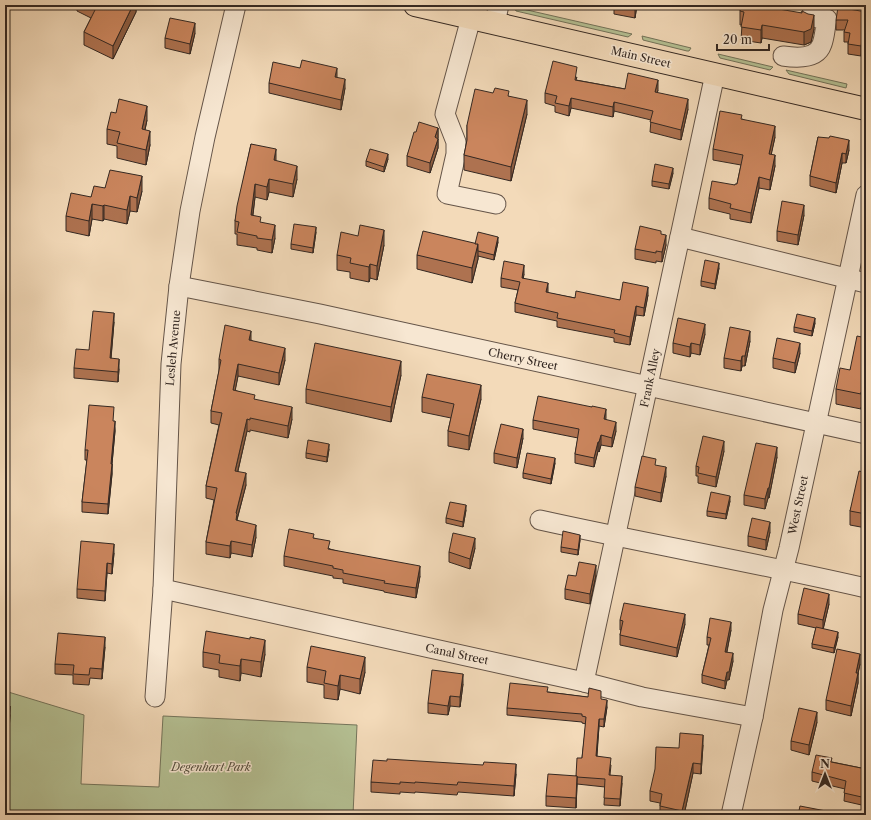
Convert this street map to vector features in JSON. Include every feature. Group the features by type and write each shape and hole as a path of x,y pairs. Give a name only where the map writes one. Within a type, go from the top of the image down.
{"main road":[{"name":"Main Street","path":"415,5 470,18 497,14 715,74 866,109"}],"street":[{"name":"Lesleh Avenue","path":"155,697 163,589 170,364 179,286 190,211 205,137 236,5"},
{"path":"783,56 797,58 811,55 818,51 822,45 827,19 810,16"},
{"path":"470,18 445,114 456,142 456,154 447,194 496,204"},
{"name":"Frank Alley","path":"584,682 715,74"},
{"name":"West Street","path":"732,815 753,717 773,610 866,195"},
{"path":"680,238 866,283"},
{"name":"Cherry Street","path":"179,286 320,314 866,434"},
{"path":"540,520 616,537 783,569 866,588"},
{"name":"Canal Street","path":"163,589 584,682 642,697 753,717"}],"green space":[{"path":"514,7 632,34 628,37 516,11"},
{"path":"642,36 691,48 687,51 643,40"},
{"path":"718,54 773,67 770,70 720,58"},
{"path":"786,70 847,84 846,88 789,74"},
{"name":"Degenhart Park","path":"5,691 84,715 81,784 159,787 163,716 357,725 353,815 5,815"}],"building":[{"path":"91,5 133,5 113,46 84,32 96,8"},
{"path":"742,5 774,5 773,8 802,13 802,11 814,15 811,29 804,32 762,25 761,30 741,27 744,12 740,11"},
{"path":"838,7 866,12 866,36 863,36 861,46 848,44 850,33 844,32 848,20 836,20"},
{"path":"170,18 195,23 190,44 165,38"},
{"path":"302,60 337,68 335,77 345,79 341,100 269,83 273,62 300,68"},
{"path":"553,61 577,67 575,80 625,89 628,73 658,80 655,92 688,99 681,130 650,122 653,111 614,102 613,107 571,98 569,106 555,103 557,96 545,93"},
{"path":"495,88 509,91 508,96 527,100 511,167 464,155 467,140 467,125 475,89 493,93"},
{"path":"119,99 147,106 142,129 150,131 146,150 117,143 120,132 107,129 111,112 116,113"},
{"path":"720,111 742,115 741,119 775,126 769,154 775,155 770,180 759,177 751,213 730,208 731,204 709,198 712,181 735,185 737,184 743,155 713,149"},
{"path":"419,122 438,128 435,137 438,139 430,163 407,156 414,132 416,132"},
{"path":"830,136 849,140 846,154 842,153 836,183 810,176 818,137 829,138"},
{"path":"251,144 276,149 274,160 297,166 293,184 269,179 267,187 255,184 251,215 261,217 260,222 275,225 272,240 257,238 257,236 237,232 239,222 235,221 237,206"},
{"path":"370,149 388,154 384,167 366,161"},
{"path":"655,164 673,168 669,184 652,181"},
{"path":"110,170 142,176 137,198 130,196 127,210 92,204 89,221 66,216 71,193 91,197 94,186 105,188"},
{"path":"782,201 804,205 798,235 777,231"},
{"path":"294,224 316,227 313,248 291,244"},
{"path":"360,225 384,230 377,266 370,264 369,267 350,263 351,258 337,255 341,232 358,236"},
{"path":"640,226 661,231 661,234 666,235 662,252 656,251 656,253 635,249"},
{"path":"423,231 478,244 472,268 417,255"},
{"path":"478,232 498,237 494,255 478,251 478,244 475,244"},
{"path":"705,260 719,263 715,284 701,281"},
{"path":"504,261 524,265 522,278 548,283 546,292 575,298 576,291 620,300 623,282 648,287 644,308 636,306 630,337 614,333 615,330 557,318 558,313 515,303 520,282 501,278"},
{"path":"93,311 114,313 110,358 119,359 118,372 74,368 76,349 89,350"},
{"path":"797,314 815,318 812,331 794,327"},
{"path":"678,318 705,324 700,345 691,343 690,347 673,343"},
{"path":"225,325 251,331 249,340 285,348 279,373 238,364 233,390 255,395 254,399 292,407 288,426 250,418 250,420 247,419 235,471 246,473 236,513 236,520 256,525 252,545 231,541 230,546 206,542 217,488 206,486 222,413 211,411 221,360 219,359"},
{"path":"730,327 750,331 745,356 742,356 741,361 724,358"},
{"path":"857,336 866,338 866,393 861,392 861,394 836,389 840,368 850,370"},
{"path":"777,338 800,343 795,363 773,358"},
{"path":"315,343 401,361 391,407 306,389"},
{"path":"427,374 481,385 469,436 448,431 454,404 422,397"},
{"path":"538,396 606,409 604,419 616,422 612,438 601,435 594,458 575,454 579,429 533,420"},
{"path":"89,405 114,407 113,421 115,421 108,504 82,502 88,450 85,450"},
{"path":"501,424 523,429 517,458 494,453"},
{"path":"703,436 724,441 716,477 698,473 699,467 696,466"},
{"path":"308,440 329,444 327,457 306,453"},
{"path":"756,443 777,447 769,488 765,499 744,495"},
{"path":"527,453 555,458 551,479 523,473"},
{"path":"642,456 656,459 655,465 666,467 661,493 635,487"},
{"path":"864,469 866,469 866,514 850,511 859,471 863,472"},
{"path":"711,492 730,496 726,514 707,511"},
{"path":"450,502 466,505 463,522 446,518"},
{"path":"752,518 770,522 766,540 748,536"},
{"path":"289,529 314,534 313,538 330,541 328,549 420,566 416,588 384,583 385,581 343,573 343,570 333,568 333,566 284,556"},
{"path":"563,531 580,535 578,550 561,547"},
{"path":"453,533 475,538 470,559 449,552"},
{"path":"81,541 114,544 112,564 107,563 105,591 77,589"},
{"path":"579,562 596,565 590,594 565,589 568,575 576,576"},
{"path":"804,588 829,594 823,620 798,614"},
{"path":"624,603 685,614 677,648 620,635 623,621 620,620"},
{"path":"710,618 731,622 725,652 733,653 729,672 727,672 725,681 702,675 711,638 707,637"},
{"path":"816,627 838,632 834,648 812,644"},
{"path":"206,631 250,639 250,637 265,640 261,662 241,659 240,666 219,663 220,655 203,652"},
{"path":"58,633 105,637 102,669 90,668 89,675 73,674 74,665 55,664"},
{"path":"311,646 365,657 360,679 340,675 338,686 324,683 326,671 307,667"},
{"path":"837,649 860,654 856,673 858,673 851,706 826,700"},
{"path":"432,670 463,674 460,697 450,696 448,706 428,703"},
{"path":"510,683 548,687 547,692 588,697 589,688 601,691 601,699 607,700 604,719 599,719 596,756 611,758 609,775 622,776 620,799 604,798 605,779 576,776 577,758 582,758 586,717 582,716 582,714 507,708"},
{"path":"5,705 10,706 8,739 5,738"},
{"path":"799,708 817,712 809,745 791,741"},
{"path":"680,733 703,735 701,764 693,763 682,811 660,806 662,794 650,791 655,769 656,747 679,748"},
{"path":"816,755 832,758 831,762 866,769 866,798 844,793 846,781 812,772"},
{"path":"387,759 483,765 484,762 516,764 514,786 458,782 457,785 415,782 400,782 400,784 371,782 373,760 387,761"},
{"path":"548,774 577,776 576,798 546,796"},
{"path":"800,806 826,811 825,815 798,815"}]}
